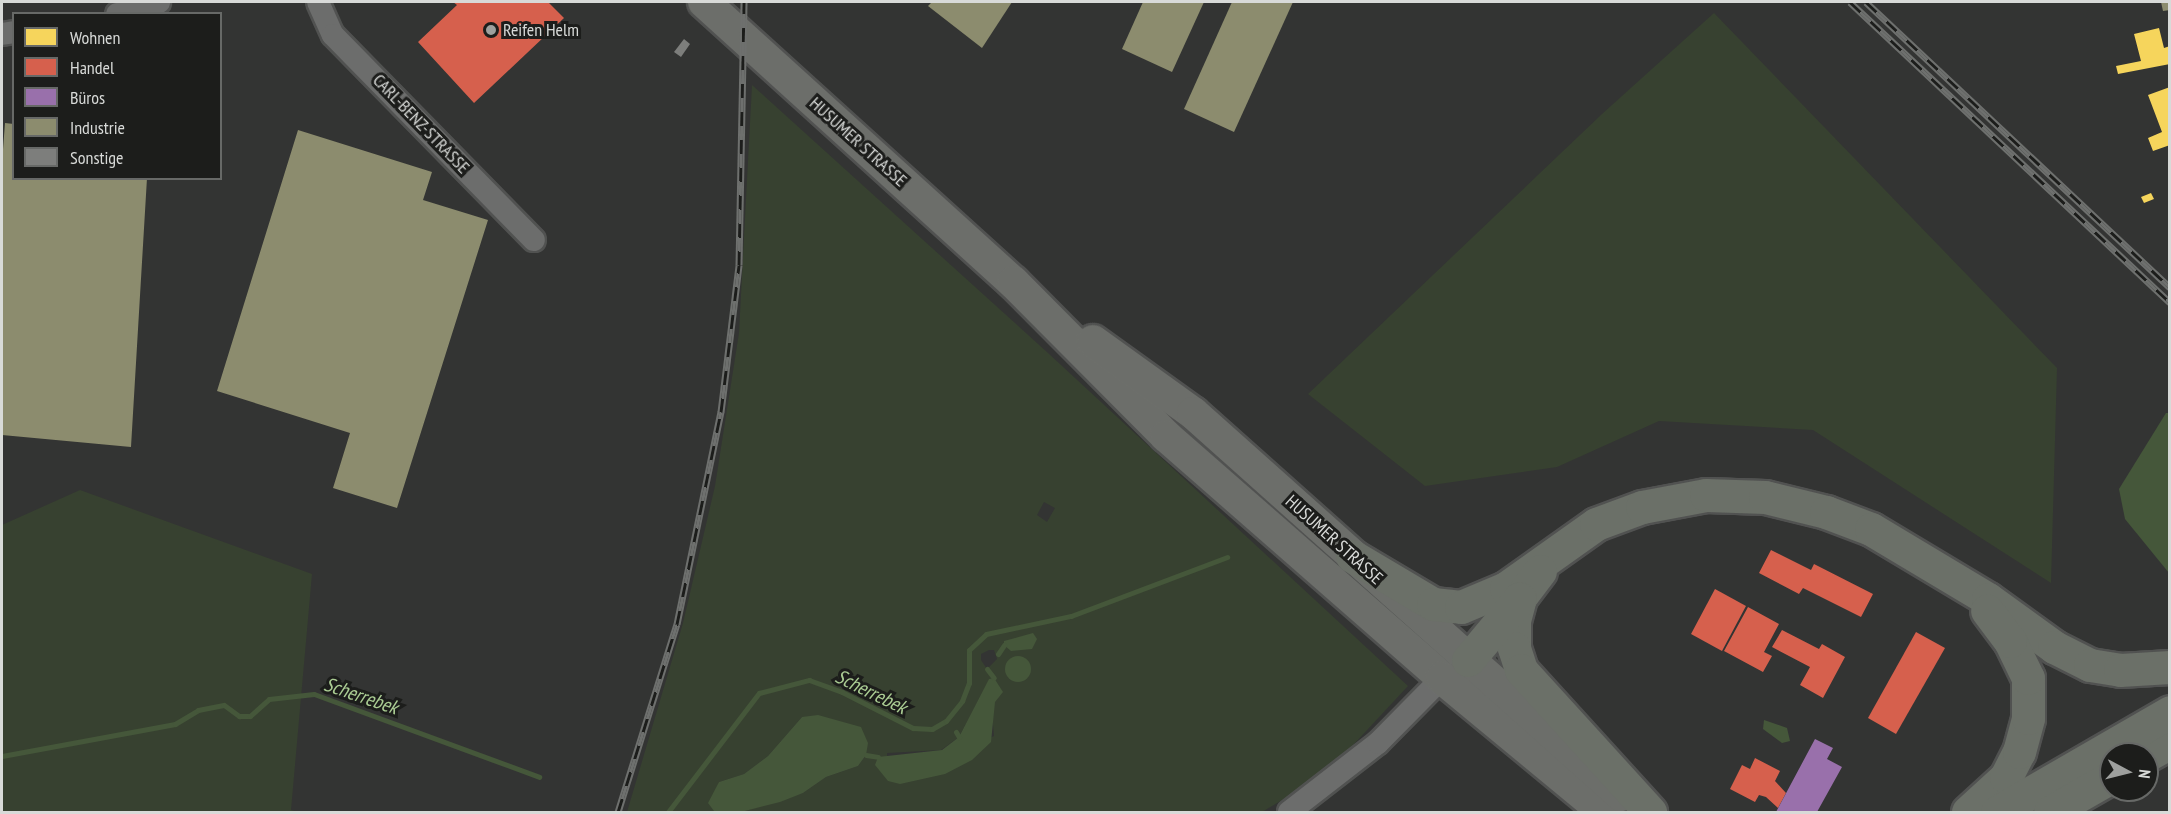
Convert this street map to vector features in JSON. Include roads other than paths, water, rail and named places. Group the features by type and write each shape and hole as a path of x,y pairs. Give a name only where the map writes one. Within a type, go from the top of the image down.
{"highway":[{"path":"1461,654 1513,593 1559,549 1596,524 1672,499 1733,494 1781,501 1835,516 1906,547 1957,579 2054,647 2090,665 2120,670 2169,667"},
{"path":"1352,556 1432,604 1461,607 1513,593"},
{"path":"1957,579 2010,641 2028,678 2028,718 2019,752 2006,777 1968,813"},
{"path":"1513,593 1514,648 1521,670 1650,813"},
{"path":"1997,813 2169,712"},
{"path":"2050,813 2099,784"}],"main road":[{"name":"HUSUMER STRASSE","path":"704,2 1013,282 1166,436 1442,678 1604,813"},
{"name":"HUSUMER STRASSE","path":"1013,282 1193,413 1604,782 1644,813"},
{"path":"1442,678 1461,654"}],"street":[{"path":"124,12 159,2"},
{"name":"CARL-BENZ-STRASSE","path":"318,2 333,35 534,240"},
{"path":"1289,813 1327,787 1378,743 1442,678"}],"waterway":[{"name":"Scherrebek","path":"668,812 759,693 809,680 842,692 913,728 932,729 946,721 962,701 969,683 969,650 986,634 1071,616 1227,557"},
{"path":"998,654 1004,645"},
{"path":"987,669 994,678"},
{"name":"Scherrebek","path":"2,756 175,724 198,710 224,705 239,716 250,716 269,699 314,694 539,777"},
{"path":"956,732 959,737"},
{"path":"866,755 878,757"}],"railway":[{"path":"618,812 677,624 721,412 739,265 744,2"},
{"path":"1850,2 2170,303"},
{"path":"1866,2 2170,287"}],"place":[{"name":"Reifen Helm","path":"491,30"}]}
